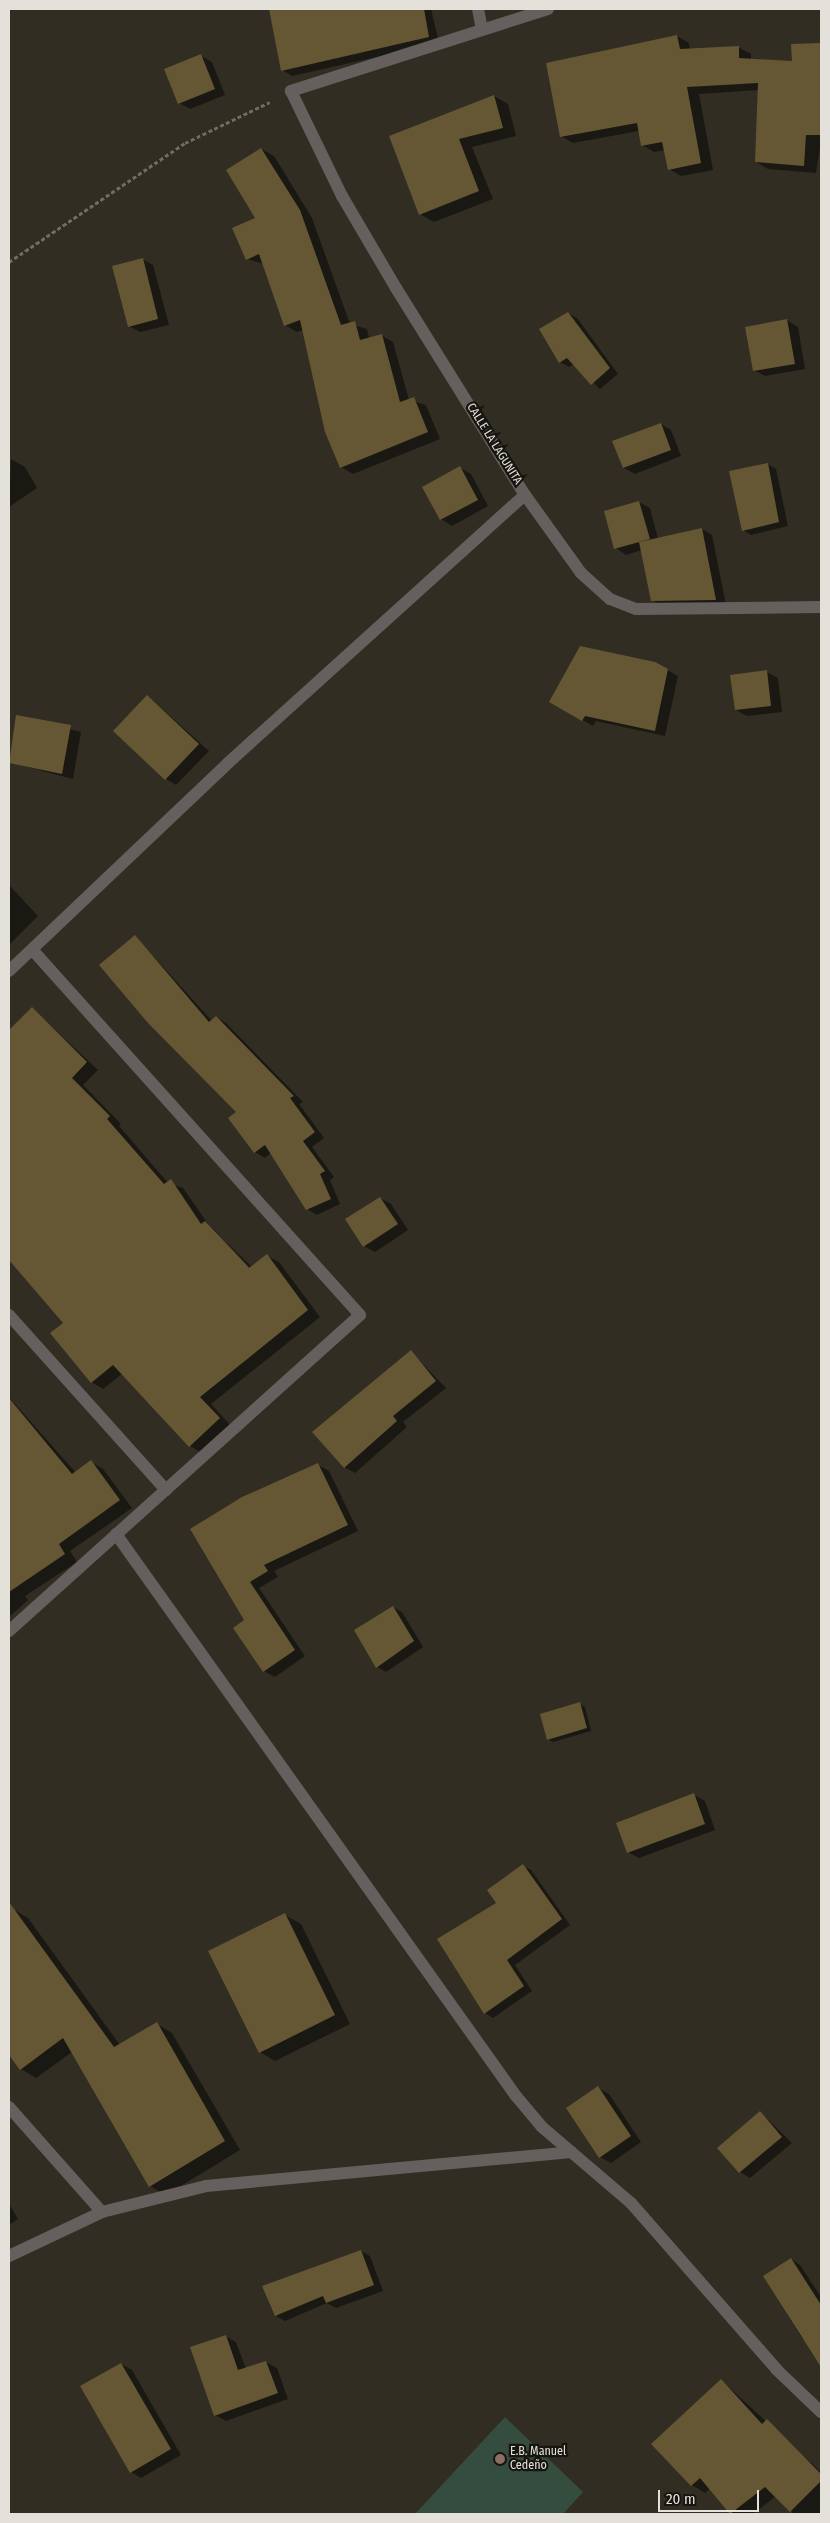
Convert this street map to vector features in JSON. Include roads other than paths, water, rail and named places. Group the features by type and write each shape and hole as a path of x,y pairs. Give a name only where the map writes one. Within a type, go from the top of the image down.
{"street":[{"path":"478,9 482,30 548,9"},
{"name":"CALLE LA LAGUNITA","path":"482,30 291,91 342,196 525,495 581,573 610,599 636,609 821,607"},
{"path":"9,971 228,763 525,495"},
{"path":"9,1631 360,1315 32,950"},
{"path":"9,1315 166,1490"},
{"path":"116,1534 516,2096 542,2128 631,2203 777,2370 821,2412"},
{"path":"9,2107 102,2212"},
{"path":"9,2256 102,2212 206,2186 571,2152"}],"place":[{"name":"E.B. Manuel Cedeño","path":"500,2459"}]}
